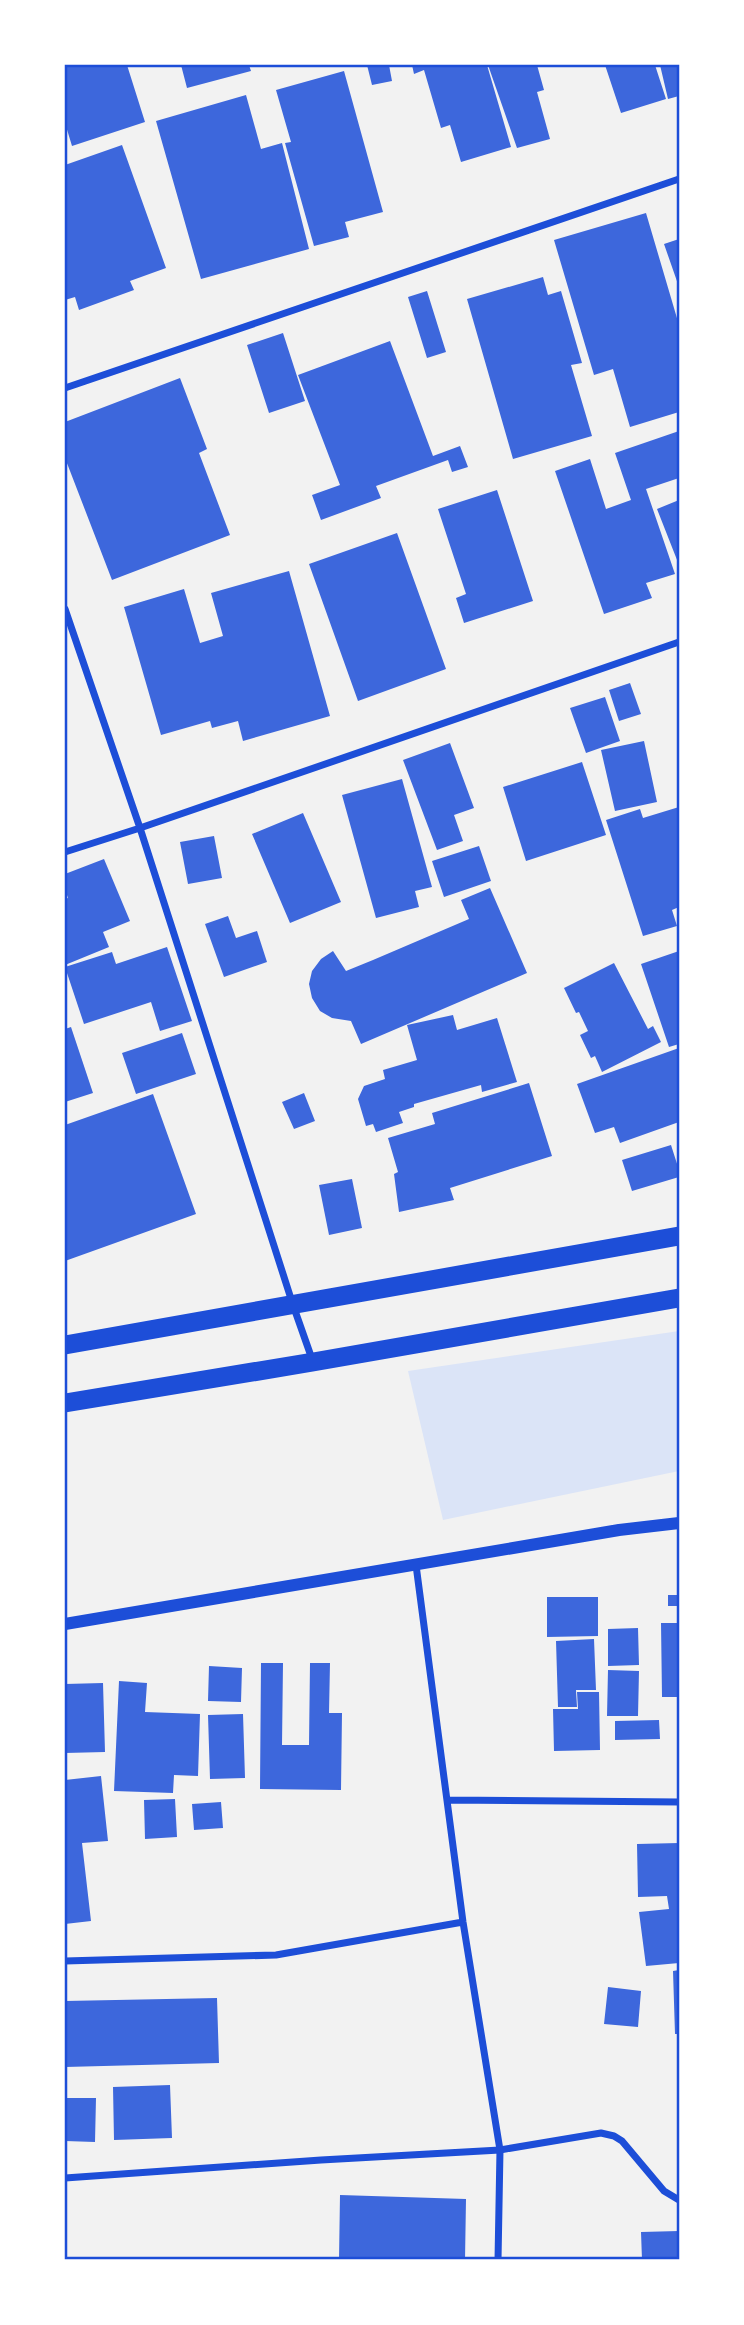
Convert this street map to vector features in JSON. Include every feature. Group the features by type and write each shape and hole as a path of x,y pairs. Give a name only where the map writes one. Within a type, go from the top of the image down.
{"highway":[{"path":"65,1345 679,1236"},
{"path":"65,1403 679,1298"}],"street":[{"path":"65,388 679,179"},
{"path":"65,609 140,828 313,1362"},
{"path":"65,852 679,642"},
{"path":"65,1624 619,1530 679,1523"},
{"path":"416,1565 463,1922 500,2150 498,2260"},
{"path":"447,1800 679,1802"},
{"path":"65,1961 276,1955 463,1922"},
{"path":"65,2178 500,2150 601,2133 622,2141 664,2190 679,2200"}],"shaded area":[{"path":"679,1331 679,1471 443,1520 408,1371"}],"building":[{"path":"65,65 127,65 145,122 72,146 65,123"},
{"path":"181,65 249,65 251,71 187,88"},
{"path":"367,65 389,65 392,81 372,85"},
{"path":"412,65 487,65 511,147 461,162 450,125 441,128 424,70 414,74"},
{"path":"488,65 537,65 544,90 537,92 550,139 517,148"},
{"path":"605,65 655,65 666,99 621,113"},
{"path":"660,65 679,65 679,96 668,99"},
{"path":"344,71 383,212 345,222 349,237 314,246 285,143 291,142 276,90"},
{"path":"246,95 261,149 282,143 309,249 201,279 156,121"},
{"path":"122,145 166,268 130,281 134,290 79,310 75,297 65,300 65,165"},
{"path":"646,213 679,325 679,412 630,427 613,369 594,375 554,240"},
{"path":"679,239 679,287 664,244"},
{"path":"543,277 548,295 561,291 582,363 571,365 592,436 513,459 467,299"},
{"path":"427,291 446,352 427,358 408,297"},
{"path":"283,333 305,401 269,413 247,345"},
{"path":"390,341 433,456 460,446 468,467 452,472 448,460 376,486 381,498 321,520 312,495 340,485 298,375"},
{"path":"180,378 207,449 199,453 230,535 112,580 65,458 65,422"},
{"path":"679,431 679,478 646,489 675,574 646,583 652,598 604,614 555,471 590,459 606,509 631,500 615,453"},
{"path":"497,490 533,601 464,623 456,598 466,594 438,509"},
{"path":"679,500 679,565 657,509"},
{"path":"397,533 446,669 358,701 309,564"},
{"path":"289,571 330,716 243,741 238,721 212,728 210,721 161,735 124,607 184,589 200,643 223,636 211,593"},
{"path":"630,683 641,714 619,721 609,690"},
{"path":"605,697 620,741 586,753 570,708"},
{"path":"644,741 657,802 615,811 601,750"},
{"path":"450,743 474,808 454,815 463,841 437,850 403,760"},
{"path":"582,762 606,835 526,861 503,787"},
{"path":"402,779 432,887 415,891 419,907 376,918 342,795"},
{"path":"679,807 679,907 672,910 677,926 643,936 606,820 640,809 643,818"},
{"path":"303,813 341,902 290,923 252,834"},
{"path":"214,836 222,878 188,884 180,842"},
{"path":"479,846 491,881 444,897 432,861"},
{"path":"104,859 130,921 103,932 109,947 65,965 65,899 68,898 65,874"},
{"path":"490,888 527,973 361,1044 351,1021 332,1018 320,1011 312,998 309,984 312,971 321,959 333,951 346,971 373,960 469,919 461,900"},
{"path":"228,916 236,938 257,931 267,962 224,977 205,924"},
{"path":"167,947 192,1021 160,1031 151,1002 84,1024 65,967 112,952 116,964"},
{"path":"679,951 679,1044 669,1047 641,964"},
{"path":"614,963 648,1029 653,1026 661,1042 602,1072 595,1056 591,1058 580,1035 588,1031 564,988"},
{"path":"453,1015 457,1030 497,1018 517,1082 482,1092 481,1085 414,1104 414,1107 399,1112 403,1123 376,1132 373,1124 366,1126 358,1099 364,1086 385,1079 383,1070 417,1060 407,1025"},
{"path":"71,1027 93,1093 65,1102 65,1029"},
{"path":"182,1033 196,1074 136,1094 122,1053"},
{"path":"679,1048 679,1122 620,1143 614,1127 595,1133 577,1084"},
{"path":"529,1083 552,1156 450,1188 454,1200 399,1212 394,1174 398,1172 388,1138 435,1124 432,1113"},
{"path":"304,1093 315,1121 294,1129 282,1102"},
{"path":"153,1094 196,1214 65,1261 65,1125"},
{"path":"671,1145 679,1177 632,1191 622,1160"},
{"path":"352,1179 362,1228 329,1235 319,1185"},
{"path":"668,1595 679,1595 679,1606 668,1606"},
{"path":"547,1597 598,1597 598,1636 547,1637"},
{"path":"661,1623 679,1623 679,1697 662,1697"},
{"path":"638,1628 639,1665 608,1666 608,1629"},
{"path":"594,1639 596,1690 576,1690 577,1707 558,1707 556,1641"},
{"path":"261,1663 283,1663 282,1745 309,1745 310,1663 330,1663 329,1713 342,1713 341,1790 260,1789"},
{"path":"209,1666 242,1668 241,1702 208,1701"},
{"path":"608,1670 639,1671 638,1716 607,1716"},
{"path":"119,1681 147,1683 145,1712 200,1714 198,1776 174,1775 173,1793 114,1791"},
{"path":"103,1683 105,1752 65,1753 65,1684"},
{"path":"577,1692 599,1692 600,1750 554,1751 553,1709 578,1709"},
{"path":"243,1714 245,1778 210,1779 208,1715"},
{"path":"659,1720 660,1739 615,1740 615,1721"},
{"path":"101,1776 108,1841 82,1843 91,1921 65,1924 65,1780"},
{"path":"175,1799 177,1837 145,1839 144,1800"},
{"path":"221,1802 223,1828 194,1830 192,1804"},
{"path":"679,1843 679,1963 646,1966 639,1912 669,1909 667,1896 638,1897 637,1844"},
{"path":"679,1970 679,2034 675,2034 673,1971"},
{"path":"608,1987 641,1991 638,2027 604,2024"},
{"path":"217,1998 219,2063 65,2067 65,2001"},
{"path":"170,2085 172,2138 114,2140 113,2087"},
{"path":"65,2098 96,2098 95,2142 65,2141"},
{"path":"340,2195 466,2199 465,2260 339,2260"},
{"path":"679,2231 679,2260 642,2260 641,2232"}]}
